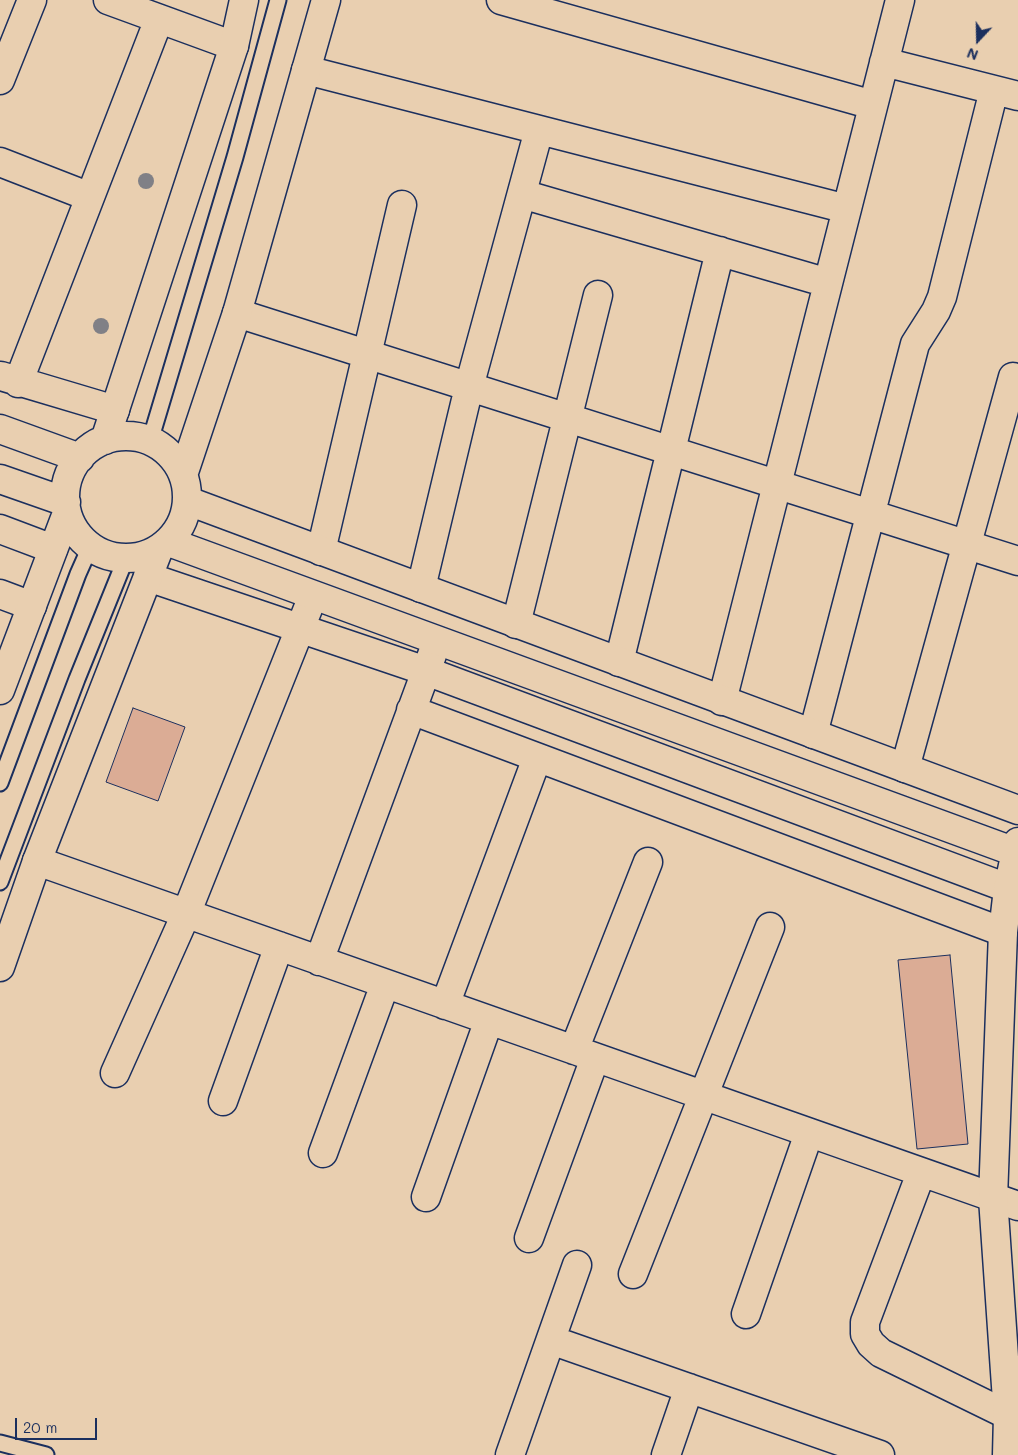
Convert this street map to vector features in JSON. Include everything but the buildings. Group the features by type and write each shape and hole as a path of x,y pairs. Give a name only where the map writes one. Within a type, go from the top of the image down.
{"street":[{"path":"0,80 32,0"},
{"path":"108,0 234,46"},
{"path":"105,440 234,46 244,0"},
{"path":"183,475 237,313 326,0"},
{"path":"501,0 873,105"},
{"path":"722,701 900,0"},
{"path":"115,410 9,379 90,197 159,19"},
{"path":"813,734 915,344 936,311 942,297 1006,93 884,62"},
{"path":"306,70 847,209"},
{"path":"420,588 469,387 540,130"},
{"path":"0,162 90,197"},
{"path":"522,194 828,283"},
{"path":"321,551 402,205"},
{"path":"619,662 720,251"},
{"path":"516,624 598,295"},
{"path":"237,313 1018,562"},
{"path":"905,768 1013,377"},
{"path":"0,429 80,458"},
{"path":"0,967 37,861 148,578 163,546 183,522 188,501 186,482 183,475 178,464 164,448 146,439 125,436 105,440 87,450 76,462 69,476 66,491 66,507 70,522 79,536 90,547 104,555 136,558 163,546 313,596 1017,849 1013,891 1003,932 1006,1202 1013,1418 1006,1455"},
{"path":"0,479 66,507"},
{"path":"188,501 1018,810"},
{"path":"0,690 53,549 66,507"},
{"path":"0,529 53,549"},
{"path":"148,578 426,671 1013,891"},
{"path":"0,594 32,606"},
{"path":"115,1073 186,914 313,596"},
{"path":"319,961 438,641"},
{"path":"411,710 1003,932"},
{"path":"445,1005 537,758"},
{"path":"37,861 1006,1202"},
{"path":"528,1238 584,1054 648,862"},
{"path":"633,1274 770,927"},
{"path":"222,1100 278,946"},
{"path":"323,1153 385,984"},
{"path":"426,1197 489,1020"},
{"path":"746,1314 809,1133"},
{"path":"921,1173 865,1322 865,1334 871,1344 881,1353 1013,1418"},
{"path":"510,1455 577,1265"},
{"path":"550,1340 689,1388 834,1447 880,1455"},
{"path":"666,1455 689,1388"}],"lane":[{"path":"150,441 235,156 278,0"},
{"path":"0,782 78,574 90,547"},
{"path":"0,882 77,679 126,558"},
{"path":"0,1443 46,1455"}]}
